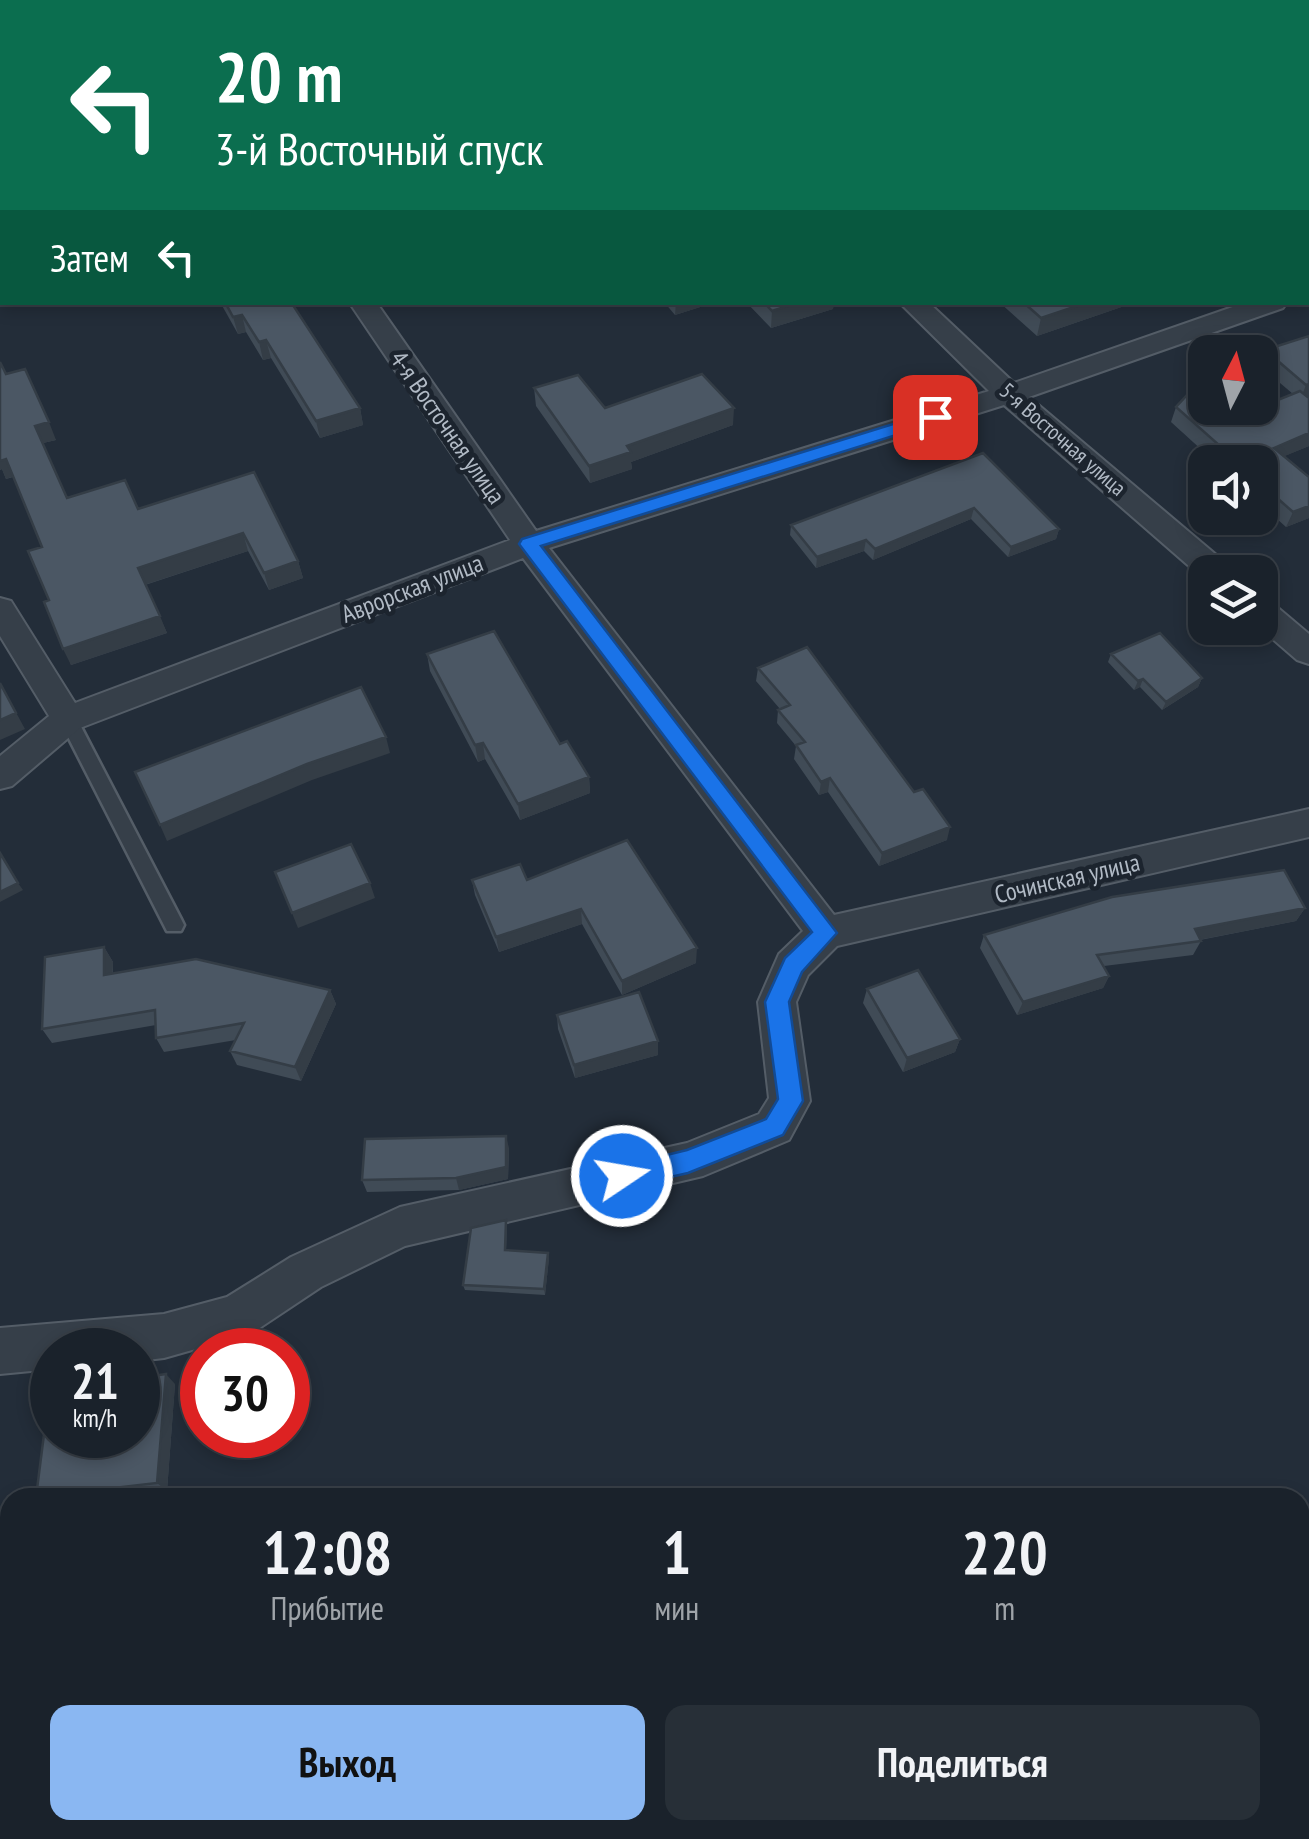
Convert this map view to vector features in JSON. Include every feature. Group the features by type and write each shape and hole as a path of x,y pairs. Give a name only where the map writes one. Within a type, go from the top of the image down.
{"street":[{"name":"4-я Восточная улица","path":"364,305 529,544 826,933"},
{"name":"5-я Восточная улица","path":"915,305 1009,394 1196,555"},
{"name":"Аврорская улица","path":"0,776 68,719 529,544 1009,394 1265,305"},
{"path":"0,609 68,719"},
{"path":"1278,625 1309,652"},
{"name":"Сочинская улица","path":"826,933 1309,823"},
{"path":"0,1351 164,1336 236,1317 306,1272 400,1228 688,1162 774,1127 790,1101 777,1002 793,965 826,933"}],"lane":[{"path":"68,719 174,925"}],"building":[{"path":"227,305 293,305 360,408 316,421 266,340 259,342 242,315 233,317"},
{"path":"767,305 791,305 772,311"},
{"path":"1026,305 1080,305 1041,318"},
{"path":"1309,336 1309,384 1278,361 1278,346"},
{"path":"0,362 6,374 25,369 49,422 35,426 67,498 125,480 138,509 254,472 298,561 264,573 243,533 138,568 160,616 63,649 44,602 49,600 28,551 42,547 6,459 0,461"},
{"path":"702,374 734,408 627,446 631,452 589,466 534,388 578,375 605,408"},
{"path":"1300,391 1309,398 1309,433 1278,446 1219,445 1196,425 1278,425 1278,400"},
{"path":"1188,394 1188,418 1176,407"},
{"path":"1278,451 1309,477 1309,506 1293,512 1278,499"},
{"path":"983,453 1059,529 1011,547 974,508 875,549 866,540 817,557 791,525"},
{"path":"494,631 560,744 567,741 589,777 518,804 483,743 475,745 427,654"},
{"path":"1160,633 1202,678 1166,702 1111,654"},
{"path":"807,647 914,792 923,789 950,827 882,853 830,778 821,782 796,745 805,742 778,710 790,705 758,668"},
{"path":"0,683 16,713 0,720"},
{"path":"361,687 386,737 307,764 160,825 135,772"},
{"path":"627,840 697,948 622,981 581,909 496,937 472,880 520,864 527,880"},
{"path":"351,844 370,883 292,913 275,872"},
{"path":"0,853 18,883 0,892"},
{"path":"1284,870 1305,908 1195,929 1201,941 1097,955 1109,976 1023,1002 984,935 1112,897"},
{"path":"104,947 104,975 196,959 330,990 295,1067 230,1051 244,1023 156,1038 155,1010 42,1029 45,957"},
{"path":"918,970 960,1039 907,1058 867,989"},
{"path":"639,992 658,1041 574,1065 557,1015"},
{"path":"506,1136 506,1167 456,1178 362,1180 365,1139"},
{"path":"506,1220 505,1250 548,1253 544,1289 463,1285 471,1228"},
{"path":"166,1374 160,1447 160,1375"},
{"path":"41,1458 159,1458 157,1483 114,1488 37,1488"}],"route":[{"path":"622,1176 688,1162 774,1127 790,1101 777,1002 793,965 826,933 529,544 935,417"}]}
